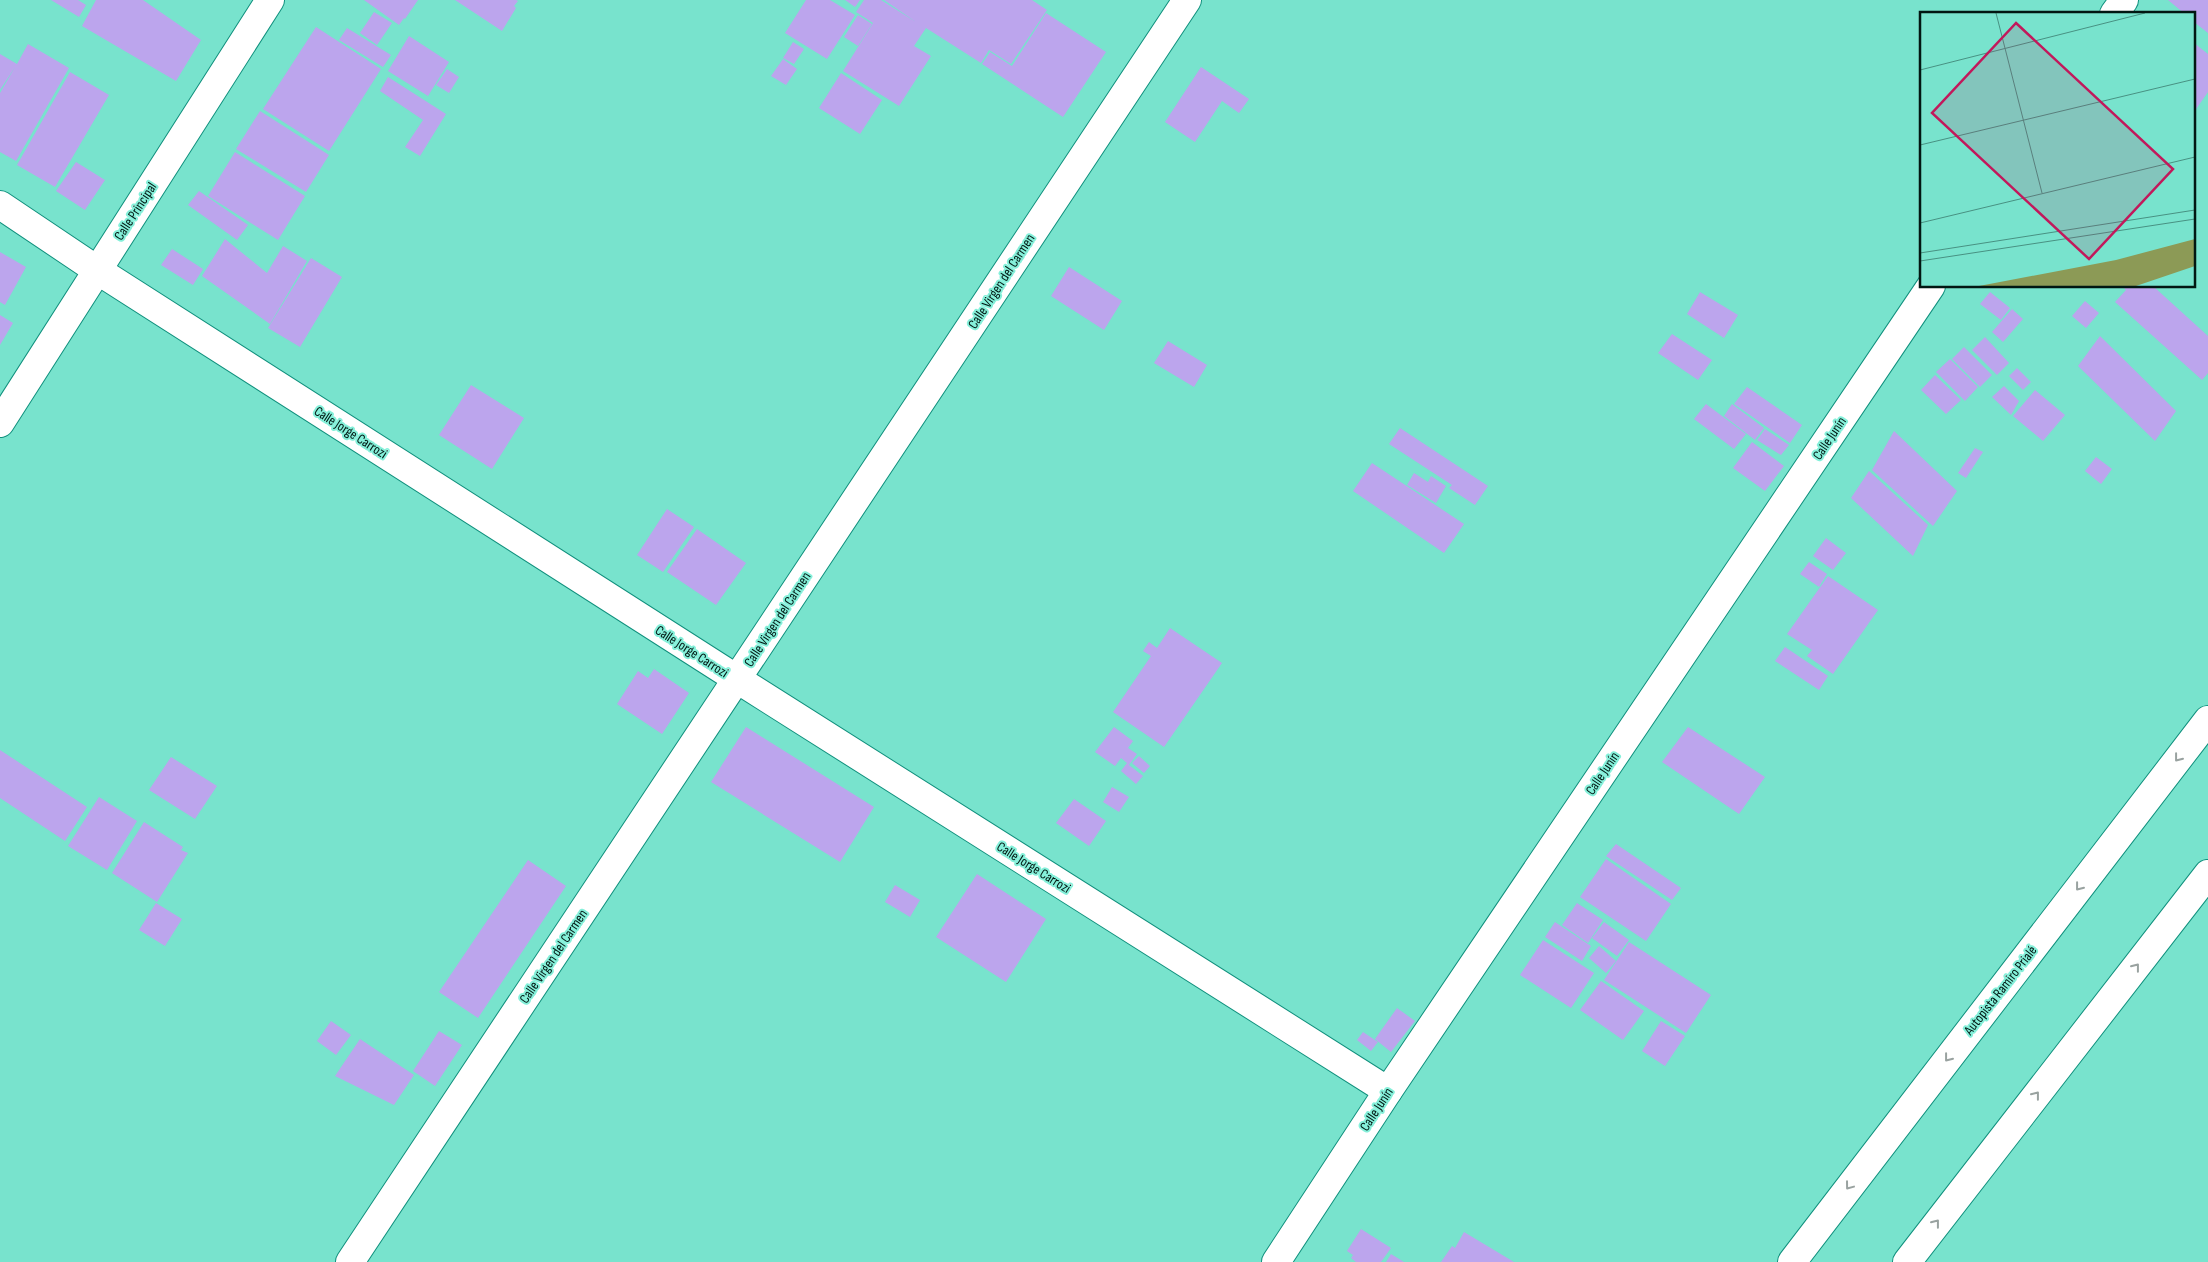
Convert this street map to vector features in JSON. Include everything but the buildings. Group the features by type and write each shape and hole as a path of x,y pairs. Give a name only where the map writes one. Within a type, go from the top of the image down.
{"main road":[{"name":"Calle Principal","path":"0,423 270,0"},
{"name":"Calle Virgen del Carmen","path":"350,1262 1187,0"},
{"path":"2115,12 2124,0"},
{"name":"Calle Jorge Carrozi","path":"0,205 97,270 737,679 1388,1091"},
{"name":"Calle Junín","path":"1276,1262 1388,1091 1929,288"},
{"name":"Autopista Ramiro Prialé","path":"1792,1262 2208,720"},
{"path":"1907,1262 2208,874"}]}
